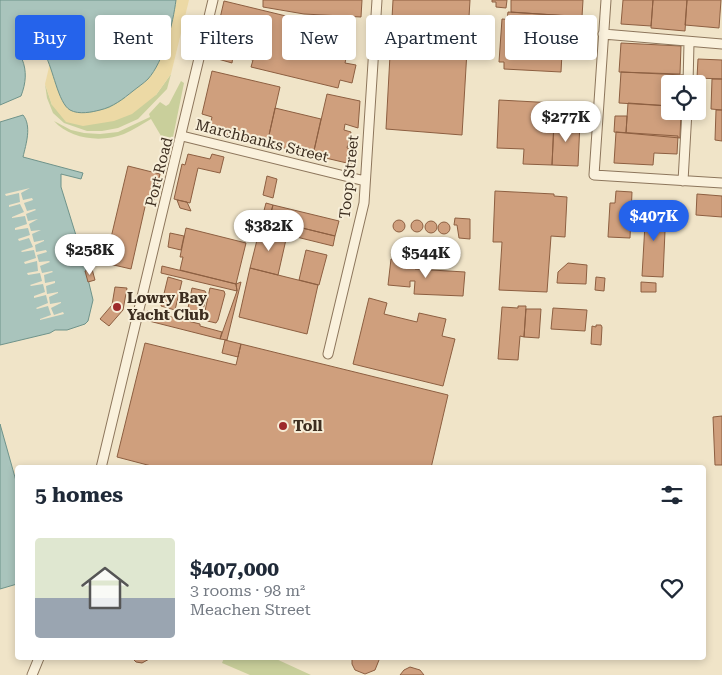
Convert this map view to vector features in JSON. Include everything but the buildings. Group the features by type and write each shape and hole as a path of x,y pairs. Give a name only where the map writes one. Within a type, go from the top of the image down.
{"street":[{"name":"Port Road","path":"102,465 182,136 213,0"},
{"name":"Toop Street","path":"328,354 364,202 377,0"},
{"path":"606,0 594,176 722,184"},
{"path":"603,34 722,44"},
{"path":"688,75 689,42"},
{"path":"683,181 686,120"},
{"name":"Marchbanks Street","path":"182,136 365,181"},
{"path":"32,675 38,660"}],"green space":[{"path":"171,74 167,89 138,119 118,128 102,131 87,131 64,123 53,113 47,98 45,84 52,105 156,95"},
{"path":"181,81 184,83 172,142 164,141 151,119 124,134 96,139 68,132 54,121 71,130 84,133 118,132 150,117 149,114 160,102 166,106 169,104"},
{"path":"223,660 278,660 311,675 250,675 222,663"}],"sand":[{"path":"176,0 189,0 185,15 181,15 181,33 171,74 156,95 132,114 114,121 83,126 66,122 52,105 45,84 50,63 62,101 89,113 109,108 127,97 156,60 171,60 171,25"}],"water":[{"path":"0,0 176,0 171,27 171,15 95,15 95,60 160,60 148,79 114,105 105,109 81,113 70,110 62,100 47,60 85,60 85,15 15,15 15,60 22,60 25,68 24,86 21,96 0,105"},
{"path":"23,115 26,119 28,130 23,157 83,173 81,179 61,174 61,187 83,258 93,300 88,321 85,324 67,330 55,330 50,333 0,345 0,122"},
{"path":"0,424 15,477 15,585 0,589"}],"pier":[{"path":"30,188 21,193 23,200 32,198 33,200 24,203 27,211 36,210 26,214 28,221 38,219 29,224 31,231 41,230 32,234 34,242 44,240 35,245 36,252 46,250 47,252 37,255 39,262 50,262 40,266 42,273 53,272 44,275 45,283 55,281 55,283 46,286 47,294 58,292 49,297 50,304 61,303 51,308 54,315 63,312 64,314 40,320 51,315 48,306 36,308 48,303 46,295 34,298 34,296 45,292 43,284 30,285 42,281 40,273 28,275 27,273 38,271 37,261 25,264 24,262 36,258 34,250 22,252 33,247 29,238 19,241 18,239 30,235 28,228 15,230 15,228 27,224 25,216 12,218 24,212 20,204 9,207 9,205 20,202 19,193 6,196 5,194"}],"place":[{"name":"Lowry Bay Yacht Club","path":"117,307"},
{"name":"Toll","path":"283,426"}]}
